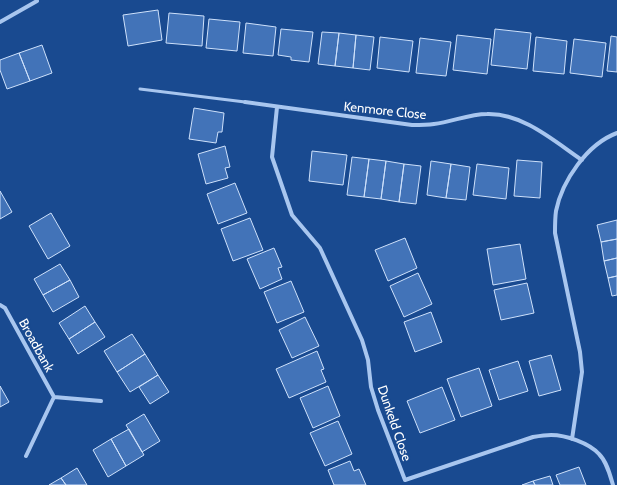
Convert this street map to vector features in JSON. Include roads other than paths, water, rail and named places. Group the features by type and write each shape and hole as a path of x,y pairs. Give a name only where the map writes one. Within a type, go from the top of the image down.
{"street":[{"path":"0,22 37,0"},
{"name":"Kenmore Close","path":"245,102 412,125 434,124 463,117 488,114 506,116 525,123 582,160"},
{"name":"Dunkeld Close","path":"278,107 272,157 292,215 320,248 362,340 368,360 371,387 378,410 405,480 533,437 551,435 572,439 583,443 599,454 608,469 613,485"},
{"path":"572,439 582,372 580,352 555,233 556,213 560,195 568,177 595,146 617,133"},
{"name":"Broadbank","path":"0,305 5,308 54,397"},
{"path":"26,456 54,397 101,401"},
{"path":"405,480 407,485"}],"lane":[{"path":"140,89 245,102"}]}
